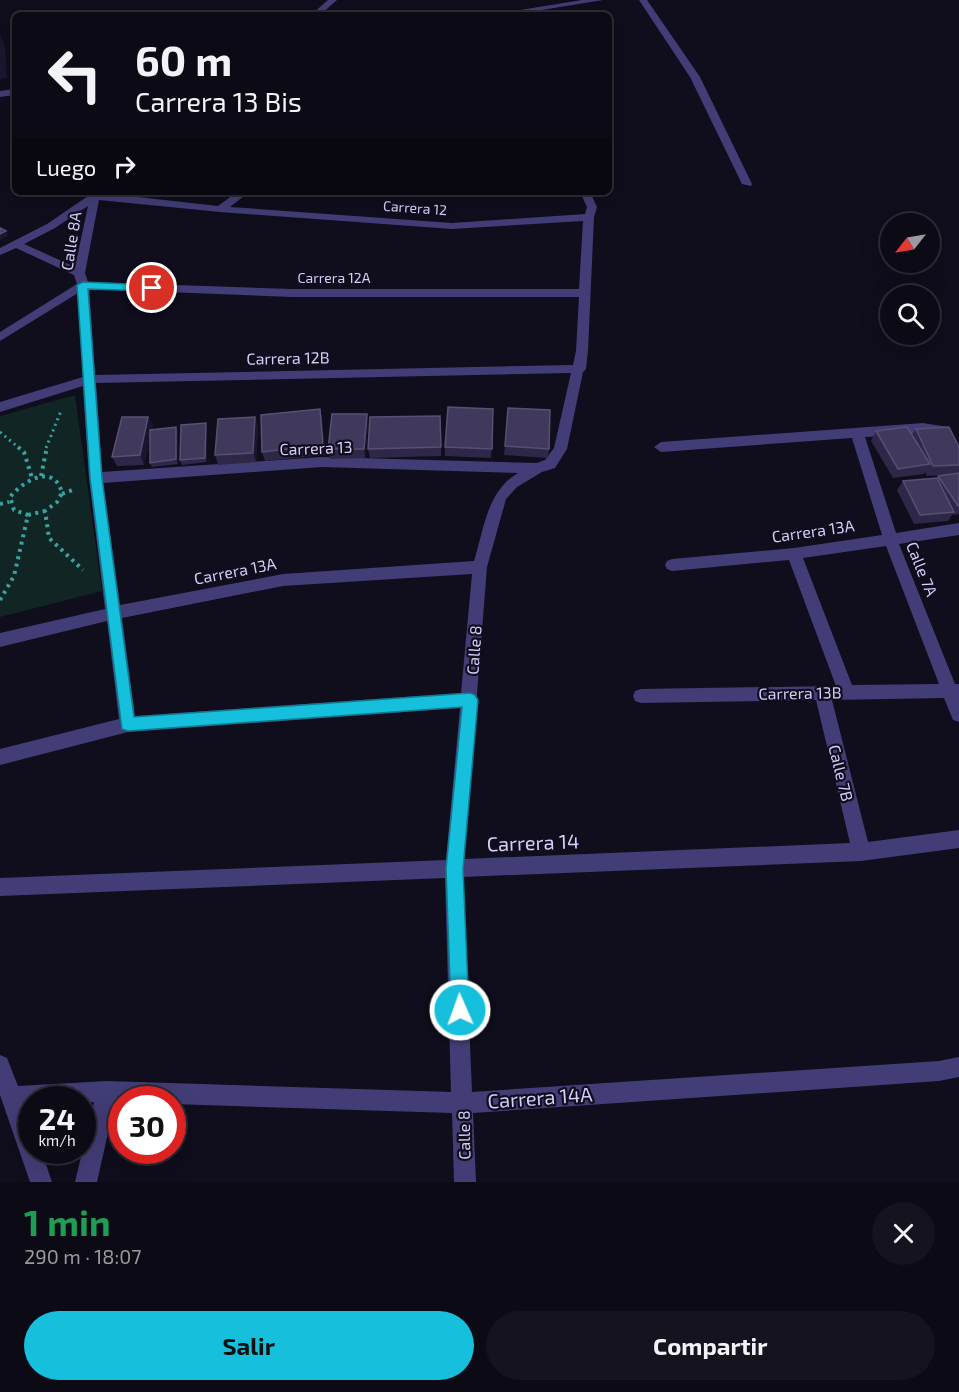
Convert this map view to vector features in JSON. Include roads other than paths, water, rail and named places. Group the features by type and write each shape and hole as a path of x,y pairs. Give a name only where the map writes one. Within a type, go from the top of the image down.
{"street":[{"path":"319,12 333,0"},
{"path":"519,12 599,0"},
{"path":"643,0 695,77 747,184"},
{"path":"0,252 51,226 96,195"},
{"name":"Calle 8A","path":"97,195 81,279 91,379 96,478 128,724"},
{"name":"Carrera 12","path":"105,195 220,209 452,226 589,217"},
{"path":"220,209 240,195"},
{"name":"Calle 8","path":"465,1182 454,869 480,567 500,497 512,483 537,468 550,464 560,449 580,369 589,217 592,207 586,195"},
{"path":"0,337 81,279 15,244"},
{"name":"Carrera 12A","path":"81,279 291,293 586,293"},
{"name":"Carrera 12B","path":"0,406 91,379 580,369"},
{"path":"661,447 858,435 923,428 946,430"},
{"name":"Calle 7A","path":"858,435 890,538 956,692 959,715"},
{"name":"Carrera 13","path":"96,478 322,462 537,468"},
{"name":"Carrera 13A","path":"672,565 794,554 959,529"},
{"path":"794,554 846,692"},
{"name":"Carrera 13A","path":"0,640 114,613 283,580 480,567"},
{"name":"Carrera 13B","path":"641,696 956,692"},
{"name":"Calle 7B","path":"822,693 861,852"},
{"path":"0,757 128,724 470,700"},
{"name":"Carrera 14","path":"0,886 861,852 959,839"},
{"path":"0,1065 41,1182"},
{"name":"Carrera 14A","path":"12,1097 107,1091 464,1103 928,1072 959,1067"},
{"path":"86,1182 107,1091"}]}
